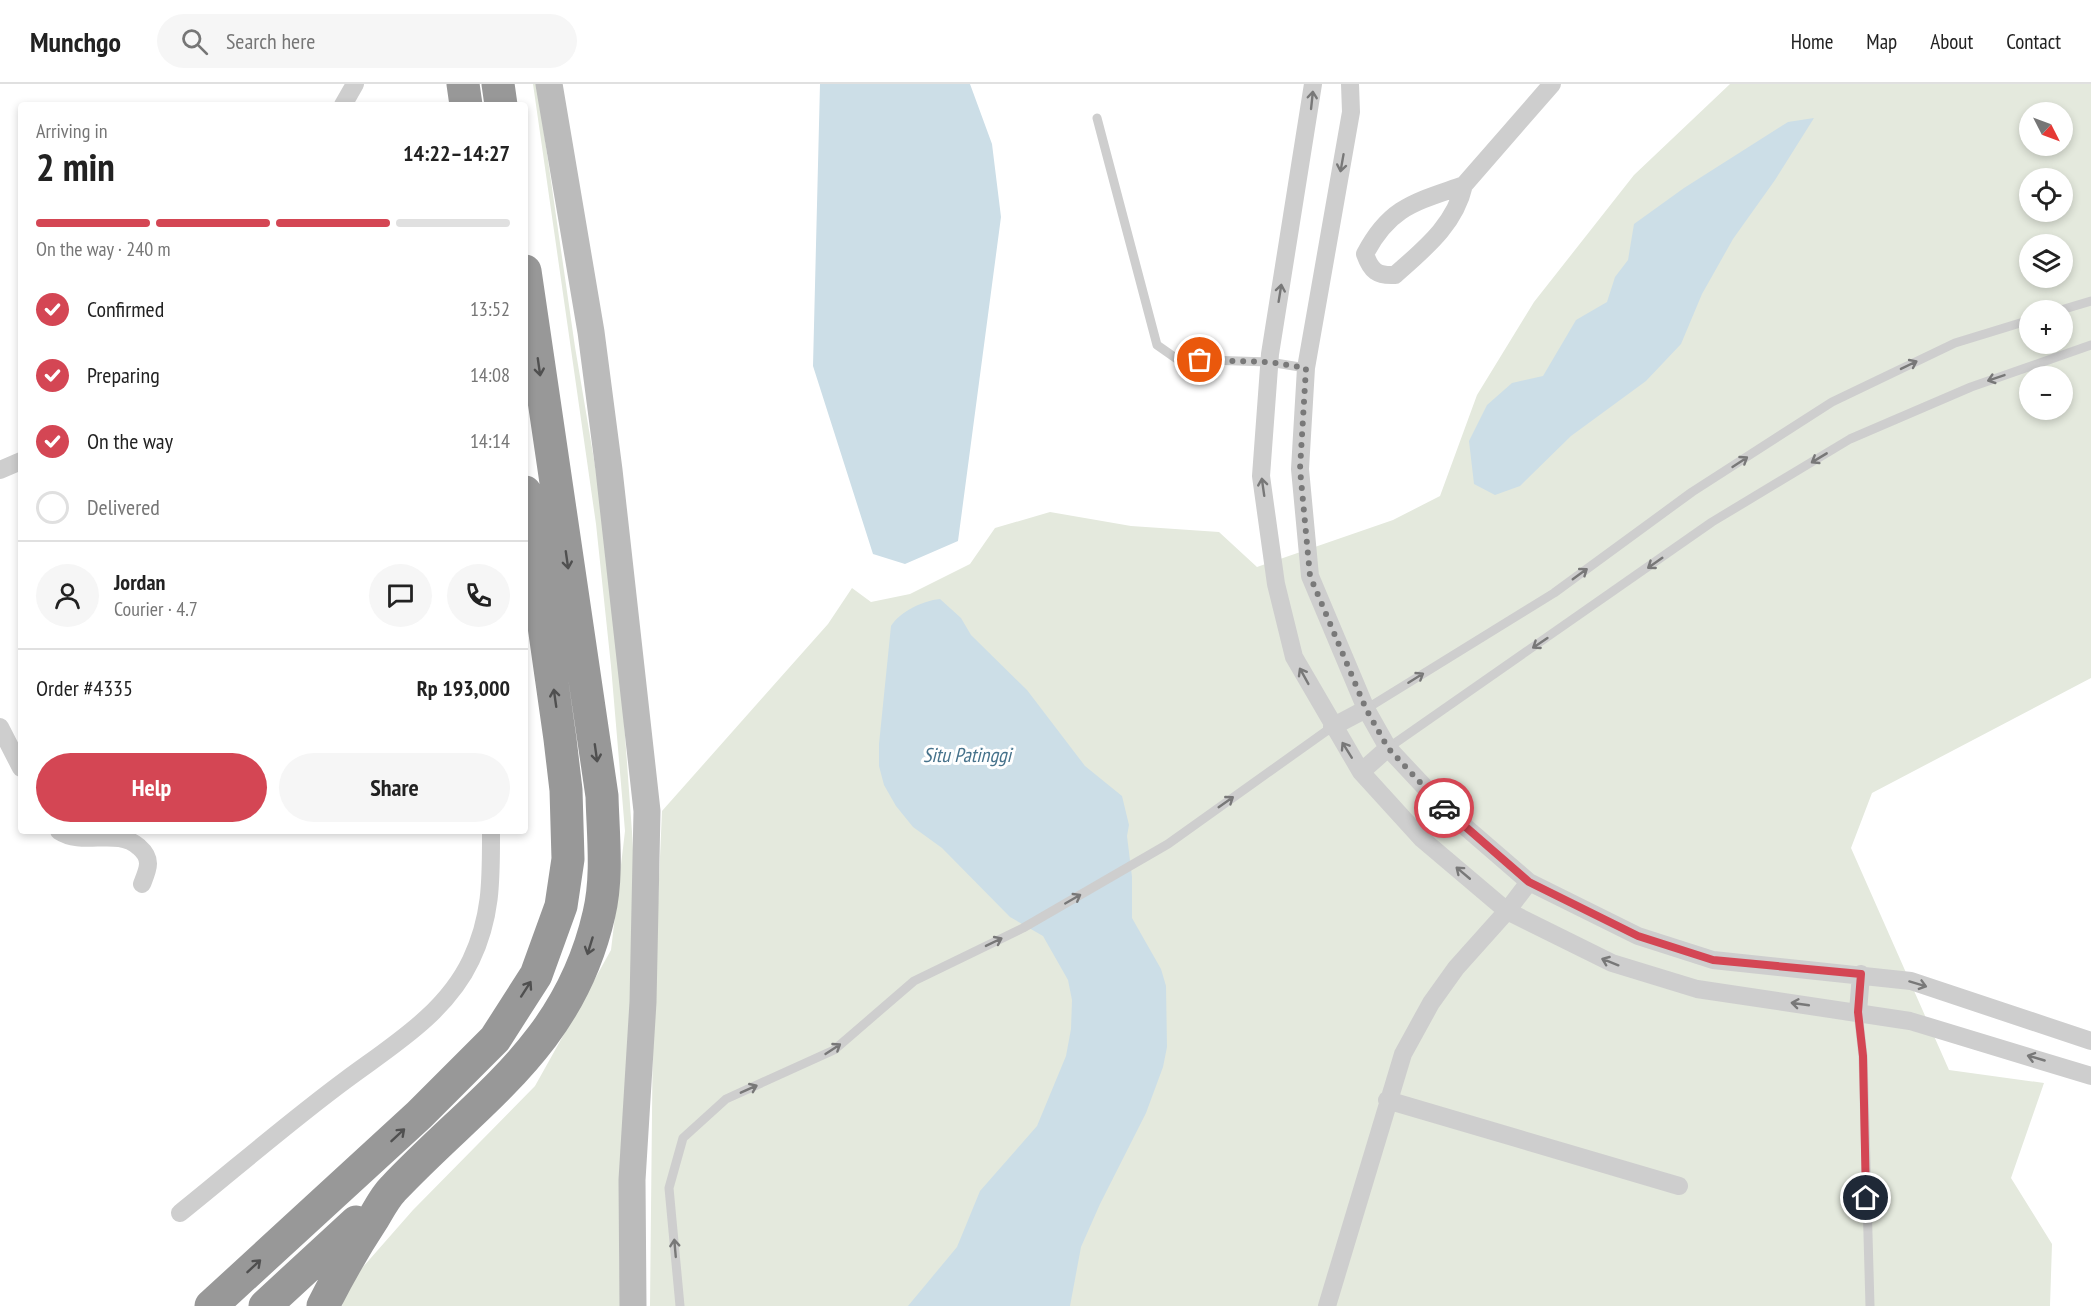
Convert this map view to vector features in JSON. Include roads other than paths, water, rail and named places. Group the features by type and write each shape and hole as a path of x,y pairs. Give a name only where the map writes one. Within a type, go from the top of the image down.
{"highway":[{"path":"463,84 466,102"},
{"path":"498,84 501,102"},
{"path":"265,1306 391,1191 518,1068 552,1024 584,966 600,912 604,861 602,796 528,291"},
{"path":"211,1306 419,1115 495,1039 536,975 561,906 568,859 566,790 528,513"},
{"path":"323,1306 343,1264 391,1191"}],"main road":[{"path":"549,84 591,332 609,470 647,811 644,1002 632,1180 633,1306"}],"street":[{"path":"345,102 355,84"},
{"path":"1313,84 1269,362 1261,476 1276,584 1294,657 1332,727 1361,772 1422,839 1507,911 1612,963 1697,989 1910,1020 2091,1076"},
{"path":"1350,84 1351,112 1306,368 1300,469 1310,576 1366,709 1388,748 1448,812 1529,882 1638,936 1713,960 1911,981 2091,1041"},
{"path":"1464,185 1418,201 1387,219 1365,254 1370,268 1380,276 1395,275 1434,241 1460,204 1464,185 1552,84"},
{"path":"0,470 18,462"},
{"path":"1332,727 1366,709"},
{"path":"0,727 18,762"},
{"path":"1361,772 1388,748"},
{"path":"72,834 90,838 125,838 134,843 146,854 150,865 142,884"},
{"path":"180,1213 348,1079 378,1058 449,998 472,959 491,898 491,834"},
{"path":"1327,1306 1387,1100 1403,1054 1431,1003 1456,968 1507,911 1529,882"},
{"path":"1858,1012 1861,974"},
{"path":"1387,1100 1679,1186"}],"lane":[{"path":"1097,118 1157,345 1177,359 1269,362 1306,368"},
{"path":"2073,306 2091,301"},
{"path":"1366,709 1554,592 1692,492 1832,402 1955,343 2019,323"},
{"path":"1388,748 1712,522 1850,439 1971,387 2091,345"},
{"path":"680,1306 669,1188 683,1138 726,1099 834,1050 914,981 1023,928 1168,844 1332,727"},
{"path":"1858,1012 1863,1056 1870,1306"}],"water":[{"path":"820,84 970,84 992,144 1001,217 958,541 905,564 873,554 813,366"},
{"path":"1814,118 1775,180 1733,239 1702,294 1681,344 1646,381 1571,436 1520,486 1495,495 1474,484 1469,441 1487,405 1512,383 1543,376 1576,320 1607,302 1615,277 1628,260 1634,224 1684,188 1788,122"},
{"name":"Situ Patinggi","path":"940,599 961,618 971,635 1027,690 1085,766 1122,796 1129,825 1127,836 1132,877 1132,918 1161,969 1166,986 1167,1047 1163,1067 1146,1113 1081,1247 1070,1306 908,1306 957,1247 980,1191 1037,1126 1066,1056 1071,1029 1072,1000 1068,980 1043,936 1010,917 942,848 913,827 896,806 884,785 879,766 879,744 891,626 912,608"}]}
